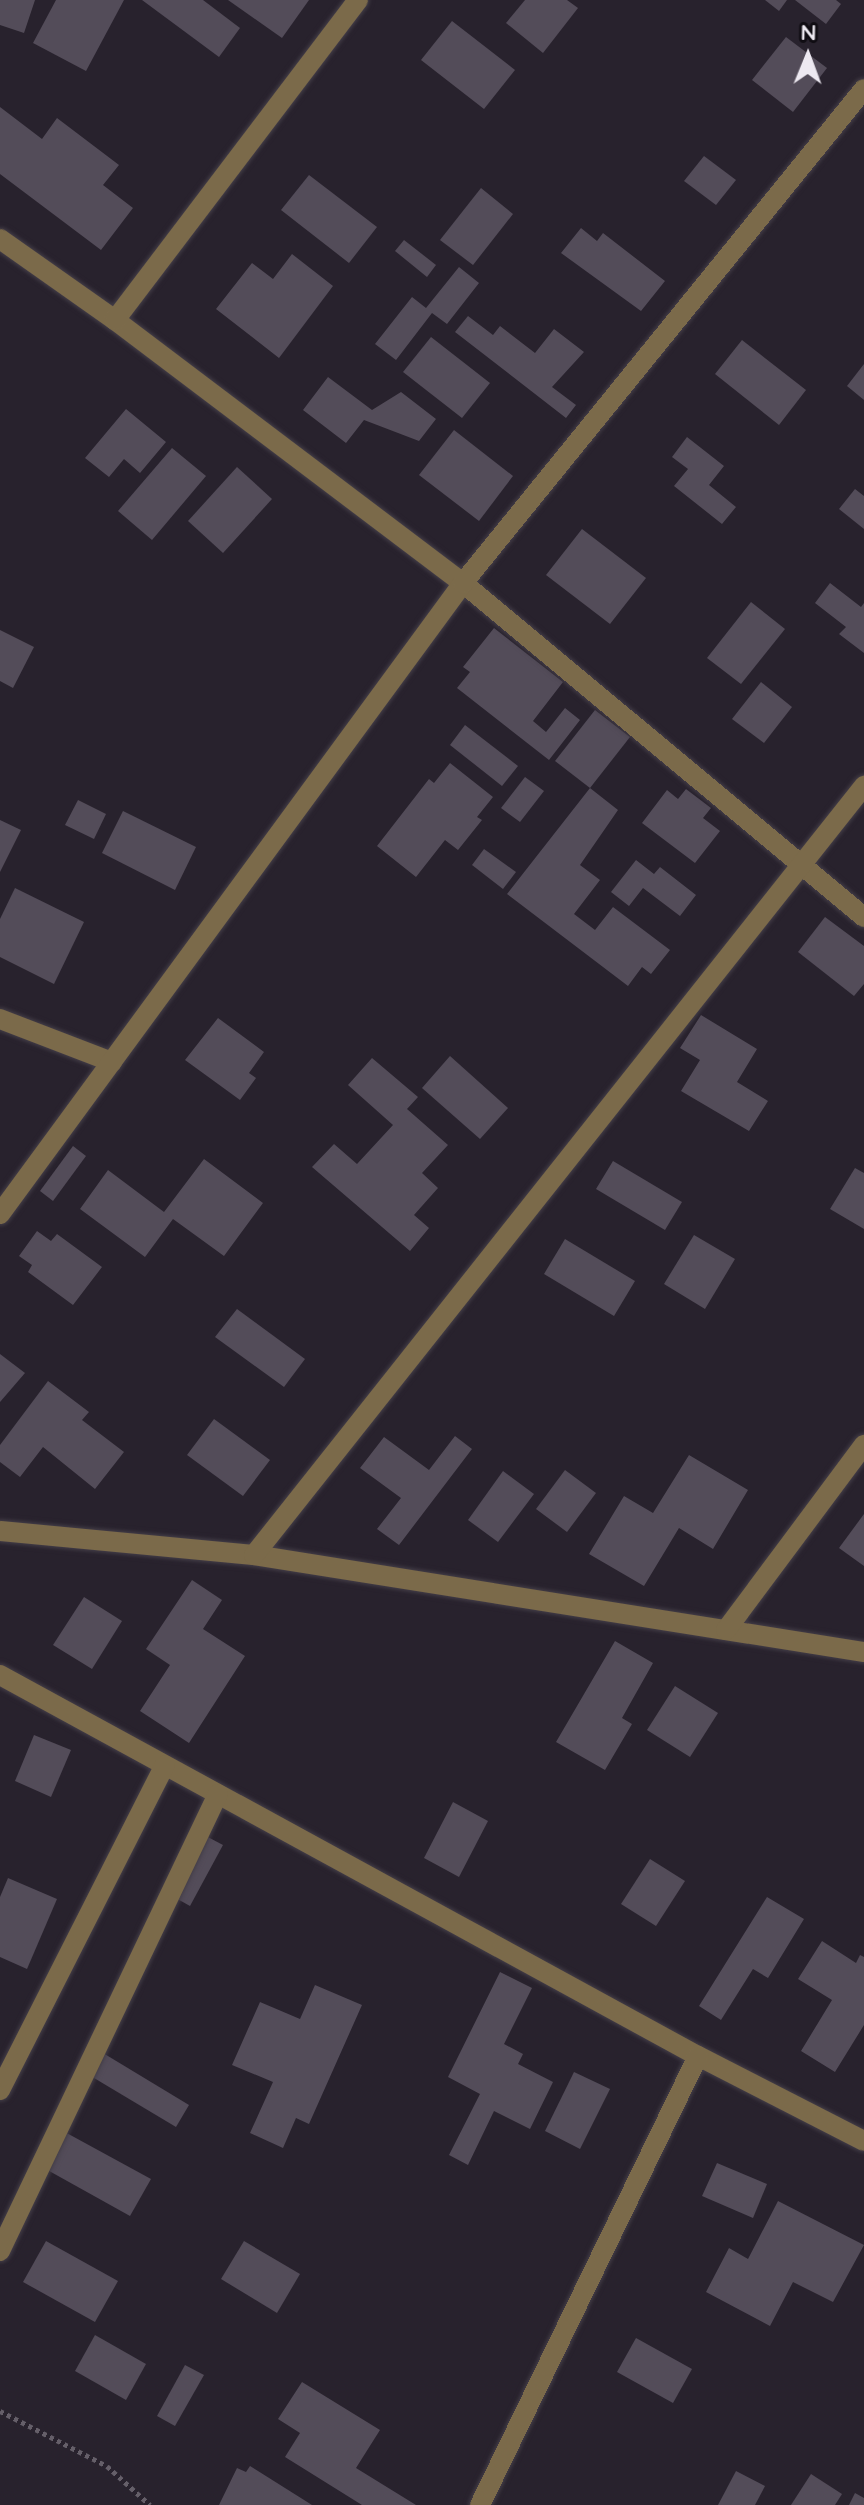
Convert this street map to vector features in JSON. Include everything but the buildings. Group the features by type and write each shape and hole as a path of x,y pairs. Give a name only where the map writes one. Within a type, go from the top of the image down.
{"street":[{"path":"115,320 358,0"},
{"path":"0,1214 463,583 864,89"},
{"path":"0,239 115,320 463,583 864,917"},
{"path":"254,1555 864,786"},
{"path":"0,1019 112,1062"},
{"path":"726,1630 864,1445"},
{"path":"0,1531 254,1555 864,1652"},
{"path":"0,1675 698,2056 864,2141"},
{"path":"0,2090 165,1765"},
{"path":"0,2251 218,1794"},
{"path":"480,2505 698,2056"}],"path":[{"path":"0,2411 107,2466 150,2505"}]}
